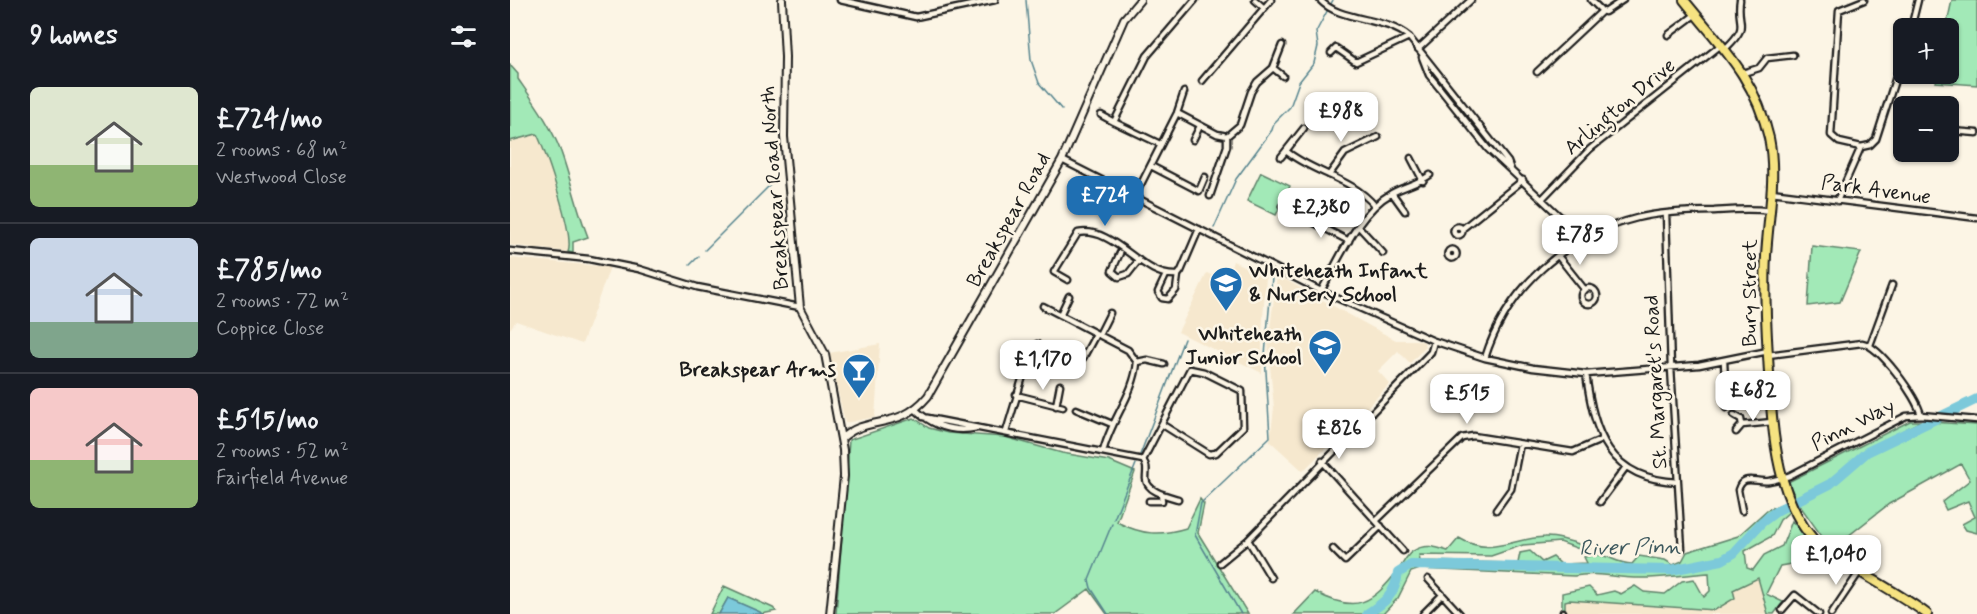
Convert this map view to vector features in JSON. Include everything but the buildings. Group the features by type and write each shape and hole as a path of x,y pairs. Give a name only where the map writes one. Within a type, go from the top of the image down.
{"main road":[{"name":"Bury Street","path":"1684,0 1724,46 1743,73 1768,136 1772,153 1765,294 1772,422 1782,478 1797,513 1823,549 1927,614"}],"street":[{"name":"Breakspear Road North","path":"782,0 785,57 784,137 800,307 825,354 841,439 844,476 830,614"},
{"path":"840,0 916,17 995,0"},
{"name":"Breakspear Road","path":"916,410 933,388 1062,160 1124,19 1140,0"},
{"path":"1114,122 1147,56 1195,0"},
{"path":"1255,0 1264,8"},
{"path":"1202,81 1271,0"},
{"path":"1320,0 1333,9 1396,26 1409,37 1508,162 1511,170"},
{"path":"1418,49 1471,0"},
{"path":"1591,0 1602,11"},
{"path":"1537,72 1602,11 1605,12 1623,0"},
{"name":"Arlington Drive","path":"1542,199 1590,149 1740,33 1742,27 1740,0"},
{"path":"1864,0 1839,10 1831,135 1839,142 1861,147 1870,145 1876,140 1894,84"},
{"path":"1914,18 1918,0"},
{"path":"1668,36 1696,14"},
{"path":"1331,53 1336,48 1356,62 1409,37"},
{"path":"1210,196 1227,146 1227,136 1240,125 1257,82 1273,68 1282,45"},
{"path":"1418,49 1429,75 1472,130 1503,165 1522,180 1584,240"},
{"path":"1743,73 1759,68 1767,58 1794,55"},
{"path":"1273,68 1282,76"},
{"path":"1135,196 1177,113 1184,92"},
{"path":"1177,113 1217,134 1227,136"},
{"path":"1101,115 1160,144"},
{"path":"1472,130 1478,125"},
{"path":"1193,140 1200,126"},
{"path":"1281,157 1304,128"},
{"path":"1959,131 1977,132"},
{"path":"1329,175 1345,153 1378,137"},
{"path":"1837,201 1861,147"},
{"path":"1286,151 1310,167 1356,188 1375,206"},
{"path":"1411,158 1423,181"},
{"path":"1062,160 1322,291 1434,341 1485,358 1533,368 1586,374 1671,368 1768,353 1854,344 1870,345 1882,356 1924,415"},
{"path":"1151,166 1199,190 1205,177"},
{"path":"1322,291 1349,241 1375,206 1392,193 1430,176"},
{"path":"1453,249 1457,235 1454,232 1455,228 1459,226 1462,229 1522,180"},
{"name":"Park Avenue","path":"1771,192 1977,218"},
{"path":"1392,193 1405,211"},
{"path":"1282,206 1349,241"},
{"path":"1485,358 1495,329 1510,304 1542,268 1584,240 1623,222 1666,214 1769,211"},
{"name":"St. Margaret's Road","path":"1666,214 1671,368 1682,549"},
{"path":"1359,226 1383,253"},
{"path":"1166,275 1158,292 1162,298 1168,299 1176,290 1178,275 1199,229"},
{"path":"1068,280 1054,272 1078,233 1091,233 1111,242 1166,275 1178,275"},
{"path":"510,251 589,259 639,270 697,287 800,307"},
{"path":"1120,253 1112,271 1119,278 1128,274 1139,260"},
{"path":"1558,256 1585,290"},
{"path":"1870,345 1892,285"},
{"path":"1060,315 1069,296"},
{"path":"1042,306 1128,350 1137,362 1135,377 1112,424 1103,452"},
{"path":"1083,358 1110,313"},
{"path":"1220,563 1248,540 1322,461 1431,352 1434,341"},
{"path":"1006,432 1027,363 1037,344"},
{"path":"1137,362 1147,360 1164,364"},
{"path":"1724,360 1726,408"},
{"path":"1143,460 1185,374 1190,369 1204,372 1242,391 1243,427 1216,453 1209,454 1162,425"},
{"path":"1586,374 1592,410 1601,440 1610,453 1626,467 1678,482"},
{"path":"1056,406 1060,385"},
{"path":"1016,396 1064,407"},
{"path":"841,439 849,431 903,417 916,410 932,424 951,429 983,427 1143,460 1147,466 1146,482 1150,488 1178,499"},
{"path":"1076,410 1112,424"},
{"path":"1734,415 1741,419 1742,425"},
{"name":"Pinn Way","path":"1782,478 1906,416 1924,415 1977,420"},
{"path":"1736,432 1742,425 1772,422"},
{"path":"1376,521 1458,439 1473,436 1573,452 1601,440"},
{"path":"1496,510 1511,489 1520,444"},
{"path":"1322,461 1403,551"},
{"path":"1600,502 1626,467"},
{"path":"1742,512 1738,490 1743,481 1782,478"},
{"path":"1149,501 1155,503 1162,501 1161,494"},
{"path":"1334,549 1345,561 1381,526"},
{"path":"1248,540 1271,578"},
{"path":"1831,614 1860,572"},
{"path":"1428,579 1460,614"},
{"path":"1423,614 1442,595"},
{"path":"1782,610 1796,595 1819,614"}],"shaded area":[{"path":"537,134 551,165 564,216 570,247 568,252 510,245 510,141"},
{"path":"510,258 610,267 582,344 516,321 510,329"},
{"name":"Whiteheath Infant & Nursery School","path":"1233,261 1266,277 1262,373 1178,332 1207,273 1226,282"},
{"name":"Whiteheath Junior School","path":"1277,275 1396,340 1416,340 1424,342 1425,347 1410,363 1398,351 1378,371 1390,384 1303,471 1270,441 1274,408 1268,344"},
{"path":"880,344 875,417 845,423 829,353"},
{"path":"1759,578 1768,614 1566,614 1565,601 1569,600 1703,610 1743,585"}],"green space":[{"path":"1952,0 1977,0 1977,85 1959,84 1959,18 1948,18"},
{"path":"510,65 518,74 518,79 547,123 565,163 588,237 573,242 573,253 568,252 569,243 564,213 553,175 537,134 510,141"},
{"path":"1261,172 1290,186 1276,215 1247,201"},
{"path":"1812,246 1861,252 1840,302 1808,306"},
{"path":"914,418 929,428 948,433 1005,437 1062,453 1109,461 1135,472 1117,522 1135,530 1159,533 1186,528 1200,499 1204,504 1198,533 1248,614 1107,614 1089,589 1055,614 836,614 849,440"},
{"path":"1910,421 1921,421 1866,450 1829,482 1797,501 1788,482"},
{"path":"1922,423 1977,425 1977,533 1966,530 1962,524 1975,517 1968,501 1946,510 1942,502 1970,480 1961,464 1889,504 1834,547 1823,538 1798,503 1830,484 1867,452"},
{"path":"1786,502 1789,512 1780,520 1772,536 1745,551 1747,568 1753,570 1764,555 1782,546 1792,521 1819,552 1851,569 1851,575 1822,559 1809,572 1802,562 1780,566 1766,594 1783,602 1774,614 1768,614 1758,578 1733,590 1735,598 1715,610 1569,600 1565,601 1565,610 1562,610 1562,593 1589,587 1597,595 1614,591 1621,594 1635,586 1644,592 1665,594 1682,581 1694,579 1704,597 1710,591 1709,573 1643,578 1420,569 1411,572 1398,598 1383,614 1294,614 1315,592 1342,603 1362,602 1389,581 1413,551 1426,546 1448,551 1459,538 1481,546 1491,546 1550,537 1591,548 1579,549 1560,542 1523,545 1491,556 1419,555 1420,561 1518,563 1520,553 1530,551 1542,562 1553,557 1561,564 1587,563 1584,557 1598,555 1632,564 1639,556 1665,560 1673,565 1682,561 1687,552 1738,536 1767,510"},
{"path":"724,586 776,611 762,614 728,598 719,614 710,614"}],"water":[{"path":"728,598 760,612 762,614 719,614"}],"waterway":[{"path":"1026,0 1031,60 1039,83 1062,110"},
{"path":"1214,228 1236,179 1272,130 1274,123 1290,107 1299,82 1314,63 1318,46 1316,32 1333,0"},
{"path":"705,250 774,181"},
{"path":"690,265 699,256"},
{"path":"1241,614 1195,535 1201,503 1270,437 1265,355 1272,277"},
{"path":"1140,455 1184,339"},
{"name":"River Pinn","path":"1367,614 1379,606 1392,592 1398,573 1411,565 1671,570 1722,560 1734,553 1762,522 1778,510 1830,484 1867,452 1977,399"},
{"path":"1114,519 1136,464"},
{"path":"1108,614 1091,588 1089,580 1112,524"}],"place":[{"name":"Whiteheath Infant & Nursery School","path":"1226,312"},
{"name":"Whiteheath Junior School","path":"1325,375"},
{"name":"Breakspear Arms","path":"859,399"}]}
